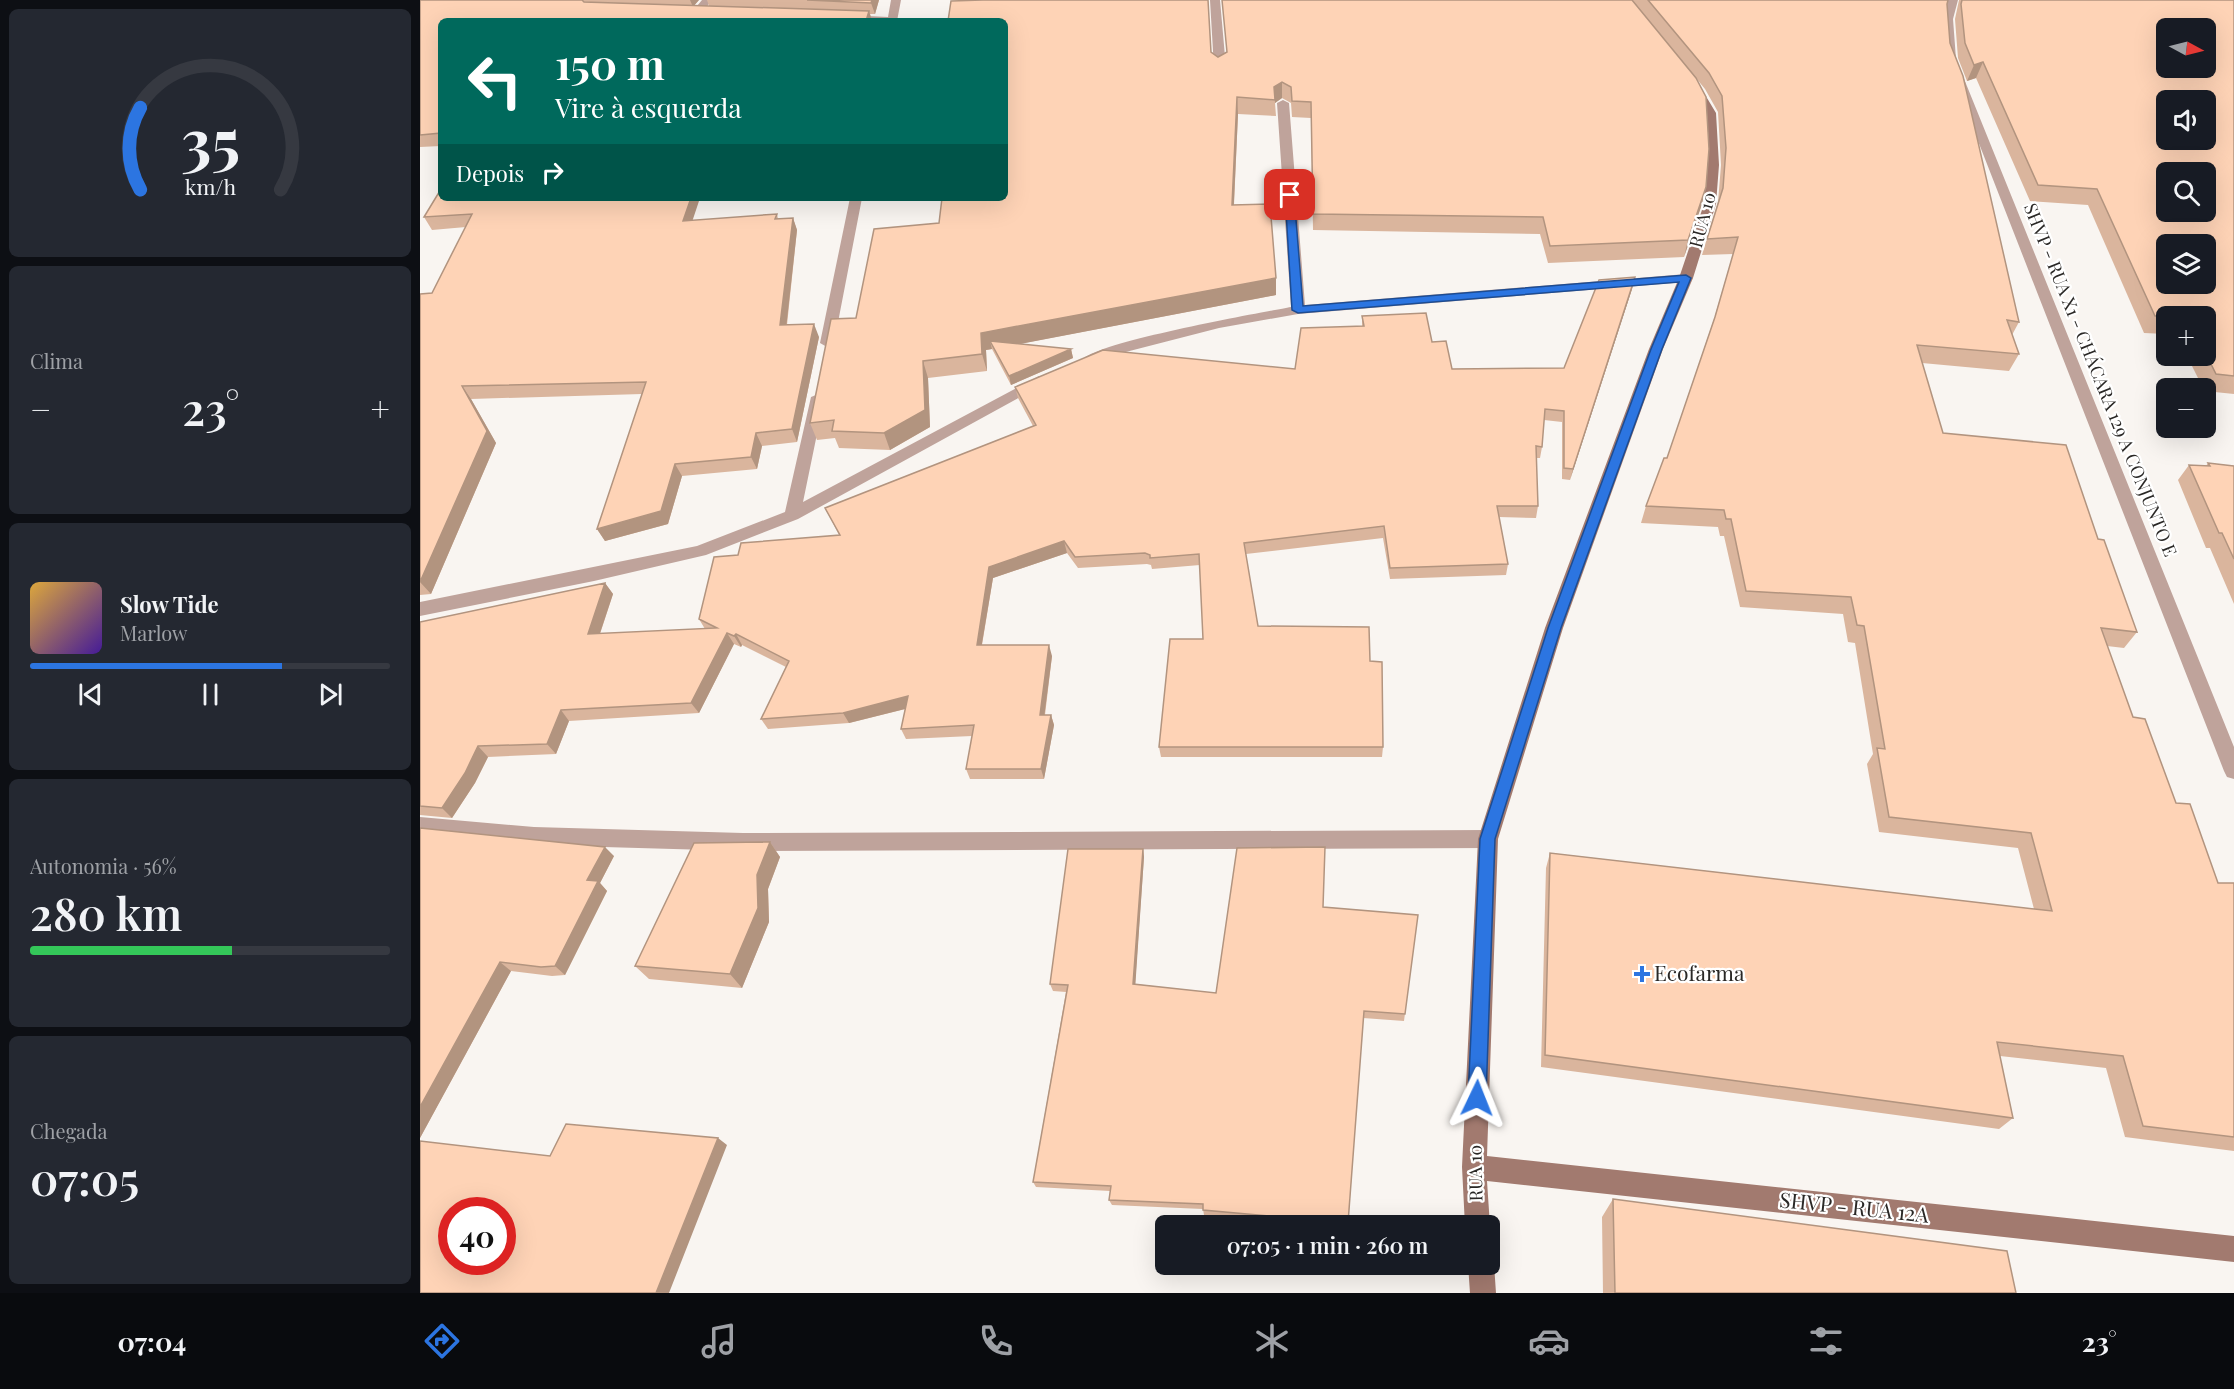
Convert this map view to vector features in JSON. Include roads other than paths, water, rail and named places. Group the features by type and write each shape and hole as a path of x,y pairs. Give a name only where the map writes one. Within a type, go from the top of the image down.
{"street":[{"path":"707,0 692,12 720,13"},
{"path":"892,18 896,0"},
{"path":"1215,0 1220,68"},
{"name":"SHVP - RUA X1 - CHÁCARA 129 A CONJUNTO E","path":"1953,0 1948,20 1951,59 2234,771"},
{"path":"835,17 854,18"},
{"name":"RUA 10","path":"1477,1215 1474,1167 1488,839 1554,628 1656,349 1686,278 1710,204 1713,165 1710,113 1699,92 1683,71"},
{"path":"1283,103 1298,310"},
{"path":"823,362 855,201"},
{"path":"1076,365 1120,349 1219,324 1298,310 1686,278"},
{"path":"420,609 700,551 792,515 1022,388 1055,375"},
{"path":"792,515 818,386"},
{"path":"420,826 534,836 743,842 1488,839"},
{"name":"SHVP - RUA 12A","path":"1474,1167 2234,1249"},
{"path":"1482,1275 1483,1293"}],"place":[{"name":"Ecofarma","path":"1642,974"}]}
